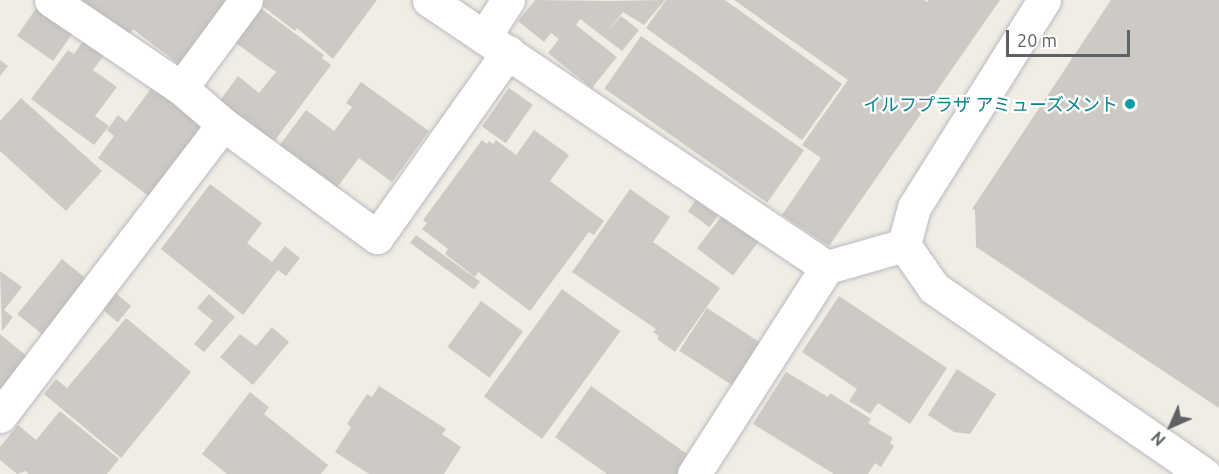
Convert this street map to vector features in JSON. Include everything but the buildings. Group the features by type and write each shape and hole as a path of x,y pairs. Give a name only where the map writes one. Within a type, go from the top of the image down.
{"street":[{"path":"51,0 181,88 224,124 377,237 496,45 508,0"},
{"path":"181,88 246,0"},
{"path":"429,0 827,267"},
{"path":"1044,0 914,207 904,245 934,288 1204,474"},
{"path":"0,416 224,124"},
{"path":"694,474 827,267 904,245"}],"place":[{"name":"イルフプラザ アミューズメント","path":"1130,104"}]}
